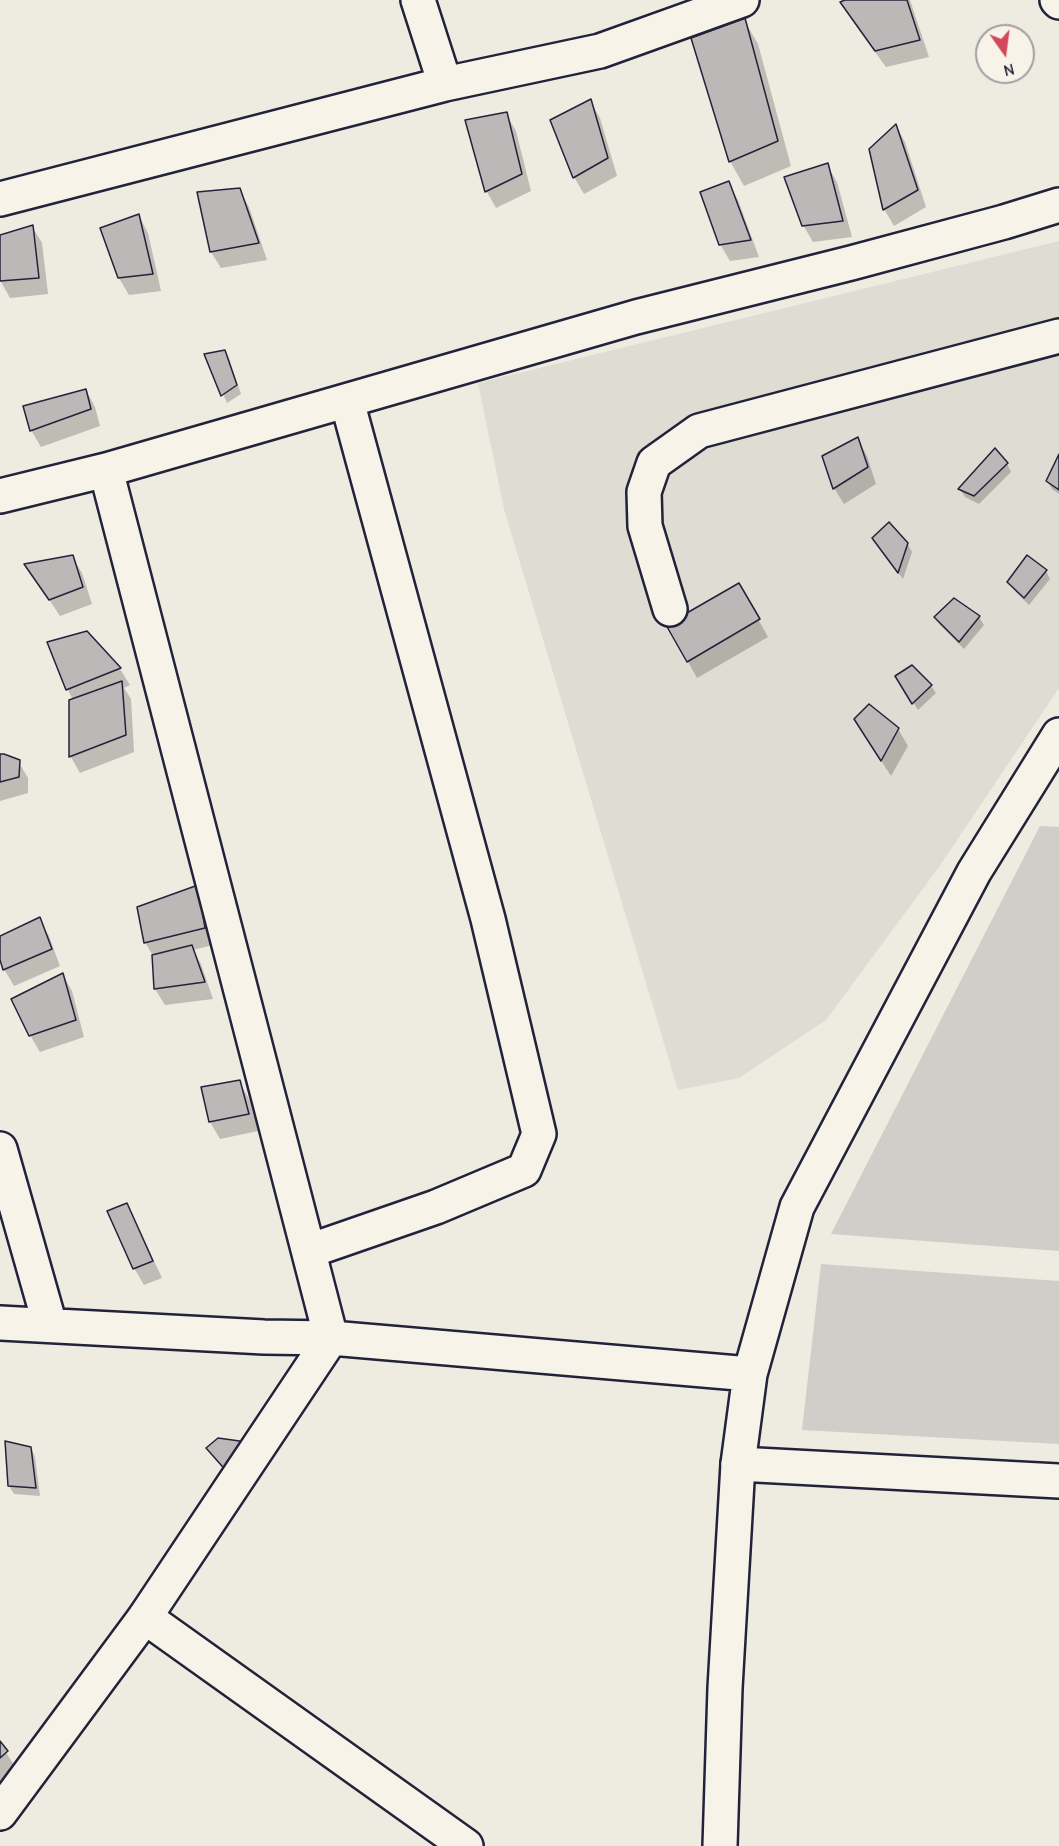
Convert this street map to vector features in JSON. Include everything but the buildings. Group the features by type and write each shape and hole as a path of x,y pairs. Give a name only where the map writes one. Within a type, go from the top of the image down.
{"street":[{"path":"418,0 445,84"},
{"path":"0,199 445,84 600,51 742,0"},
{"path":"0,496 106,470 636,317 862,260 1059,205"},
{"path":"670,609 645,526 644,492 654,464 699,431 1059,336"},
{"path":"309,1251 436,1207 524,1170 539,1134 488,919 347,401"},
{"path":"0,1813 145,1617 331,1338 106,470"},
{"path":"720,1846 725,1688 738,1464 750,1374 797,1207 974,872 1059,735"},
{"path":"0,1149 50,1325"},
{"path":"0,1323 331,1338 750,1374"},
{"path":"738,1464 1059,1481"},
{"path":"145,1617 466,1846"}],"shaded area":[{"path":"1059,241 1059,688 939,867 826,1020 739,1078 678,1090 504,509 478,383"},
{"path":"1040,826 1059,827 1059,1251 831,1234"},
{"path":"821,1264 1059,1281 1059,1444 802,1430"}]}
